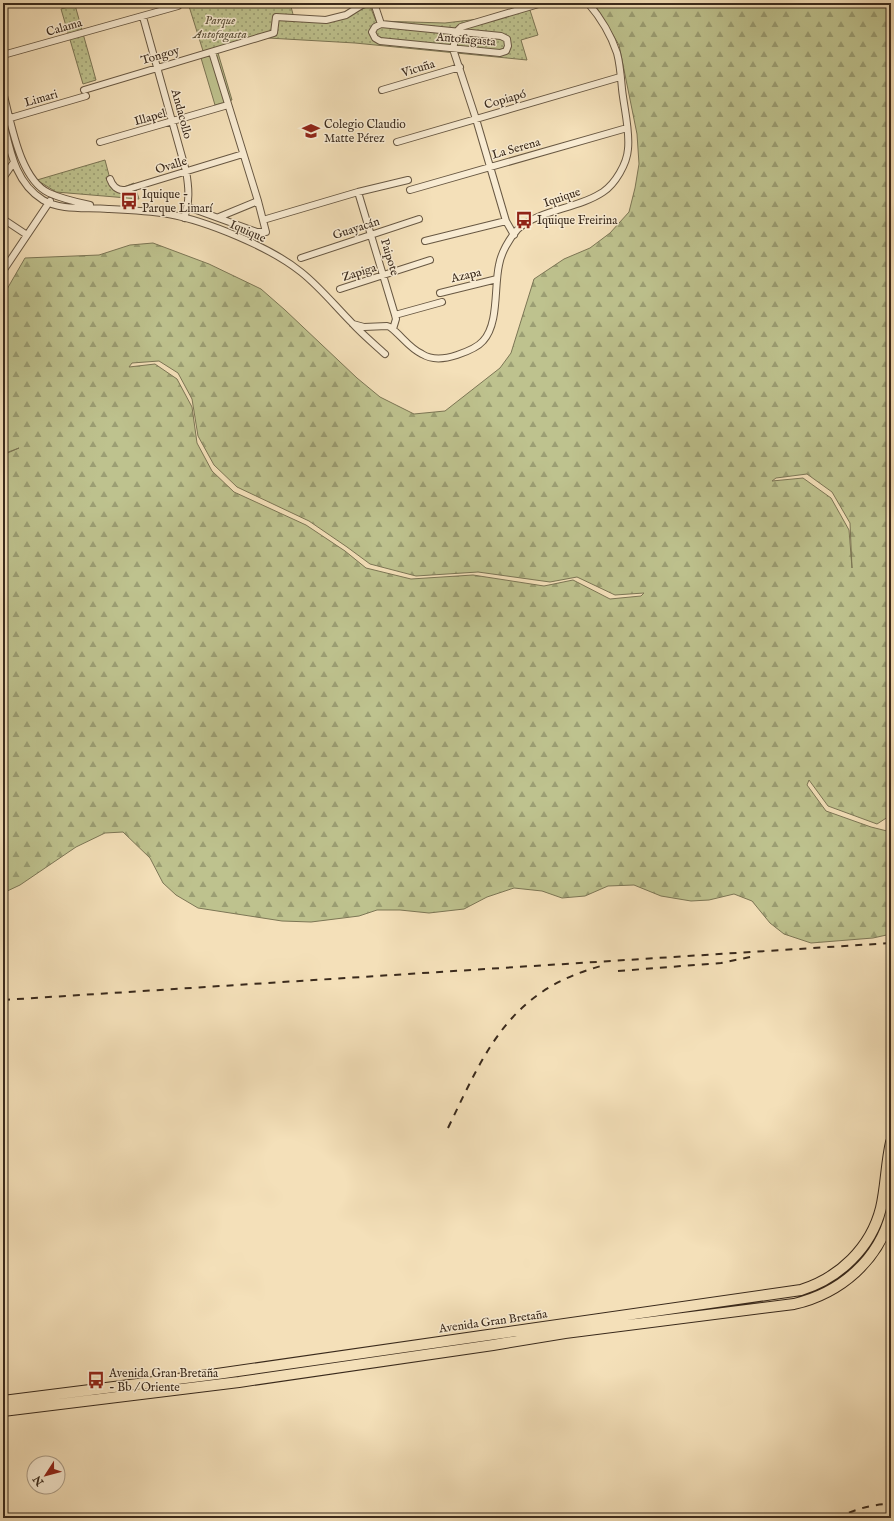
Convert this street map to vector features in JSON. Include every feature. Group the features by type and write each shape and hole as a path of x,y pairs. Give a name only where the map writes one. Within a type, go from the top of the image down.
{"main road":[{"name":"Avenida Gran Bretaña","path":"3,1401 210,1375 801,1290 816,1285 836,1273 853,1258 866,1242 875,1225 880,1209 891,1142"},
{"name":"Avenida Gran Bretaña","path":"3,1411 239,1382 494,1345 565,1333 794,1304 829,1292 854,1275 867,1261 878,1244 891,1213"}],"street":[{"name":"Tongoy","path":"85,93 158,67 200,56 274,33 276,17 326,20 346,15 366,3"},
{"path":"374,3 381,24"},
{"path":"514,235 506,221 460,67 453,49 459,29 542,3"},
{"name":"Iquique","path":"393,329 412,348 430,358 447,358 474,348 483,341 492,322 499,264 503,252 514,235 522,226 539,217 578,204 604,192 619,174 625,161 628,149 627,128 617,54 612,41 593,8 588,3"},
{"name":"Calama","path":"3,55 178,6"},
{"name":"Andacollo","path":"143,16 186,171 189,191 188,207 184,218"},
{"name":"Antofagasta","path":"381,24 459,29 501,36 507,40 508,46 506,51 500,53 380,42 375,38 372,32 375,27 381,24"},
{"path":"188,207 262,232 266,232 244,154 212,52"},
{"name":"Vicuña","path":"382,90 460,67"},
{"name":"Copiapó","path":"396,142 620,77"},
{"path":"3,92 20,155 26,168 40,186 48,193 73,201 109,209"},
{"name":"Limari","path":"3,121 85,93"},
{"name":"Illapel","path":"100,142 228,105"},
{"path":"3,121 14,162 28,187 37,196 49,203 66,207 109,209"},
{"name":"La Serena","path":"410,190 627,128"},
{"path":"3,150 10,150"},
{"name":"Ovalle","path":"110,179 114,186 122,190 244,154"},
{"path":"3,178 14,162"},
{"path":"263,220 358,192 408,180"},
{"name":"Paipote","path":"358,192 395,315 396,319 393,329"},
{"path":"3,271 54,195"},
{"path":"219,217 258,201"},
{"name":"Iquique","path":"109,209 160,213 184,218 230,234 281,258 315,284 352,324 385,354"},
{"path":"3,219 27,235"},
{"name":"Guayacán","path":"301,258 419,220"},
{"path":"425,241 506,221"},
{"name":"Zapiga","path":"340,289 430,260"},
{"name":"Azapa","path":"440,293 497,279"},
{"path":"395,315 442,302"},
{"path":"352,324 364,327 387,326 393,329"}],"green space":[{"name":"Parque Antofagasta","path":"188,3 290,3 294,18 326,20 346,15 370,6 376,21 445,23 479,19 528,4 538,35 521,40 527,60 355,43 268,38 204,54"},
{"path":"594,3 891,3 891,815 877,824 828,806 809,780 807,785 826,811 871,827 887,831 891,828 891,934 873,938 811,943 784,934 770,923 752,901 734,894 709,900 691,901 661,896 634,885 608,886 585,896 562,898 542,891 514,888 487,897 464,909 429,913 400,910 377,910 359,916 311,922 282,921 198,908 176,895 163,883 150,858 123,832 105,833 76,847 20,885 3,893 3,455 19,448 3,454 3,296 25,258 99,255 130,245 153,243 209,264 261,289 357,378 380,397 414,414 445,411 500,368 511,353 534,279 564,259 590,248 610,233 629,212 639,164 637,134 619,45","holes":["159,361 178,373 192,399 198,436 214,465 237,487 309,521 370,564 416,576 478,572 550,582 577,577 615,595 644,593 641,596 610,599 573,580 544,586 473,575 411,579 366,568 345,551 306,525 234,492 212,471 197,443 192,407 177,379 155,364 129,367 132,363","807,474 832,492 850,523 852,568 849,530 831,498 803,478 772,481 776,478"]},
{"path":"75,5 96,80 83,84 61,9"},
{"path":"218,53 232,100 215,105 201,58"},
{"path":"105,160 110,179 119,189 134,183 139,199 56,192 37,180"}],"railway":[{"path":"3,1000 891,943"},
{"path":"618,971 721,963 755,956"},
{"path":"448,1128 490,1047 506,1025 524,1006 546,989 573,976 605,965"},
{"path":"836,1518 863,1508 891,1504"}],"place":[{"name":"Colegio Claudio Matte Pérez","path":"311,131"},
{"name":"Iquique - Parque Limarí","path":"129,201"},
{"name":"Iquique Freirina","path":"524,220"},
{"name":"Avenida Gran Bretaña - Bb / Oriente","path":"96,1380"}]}
